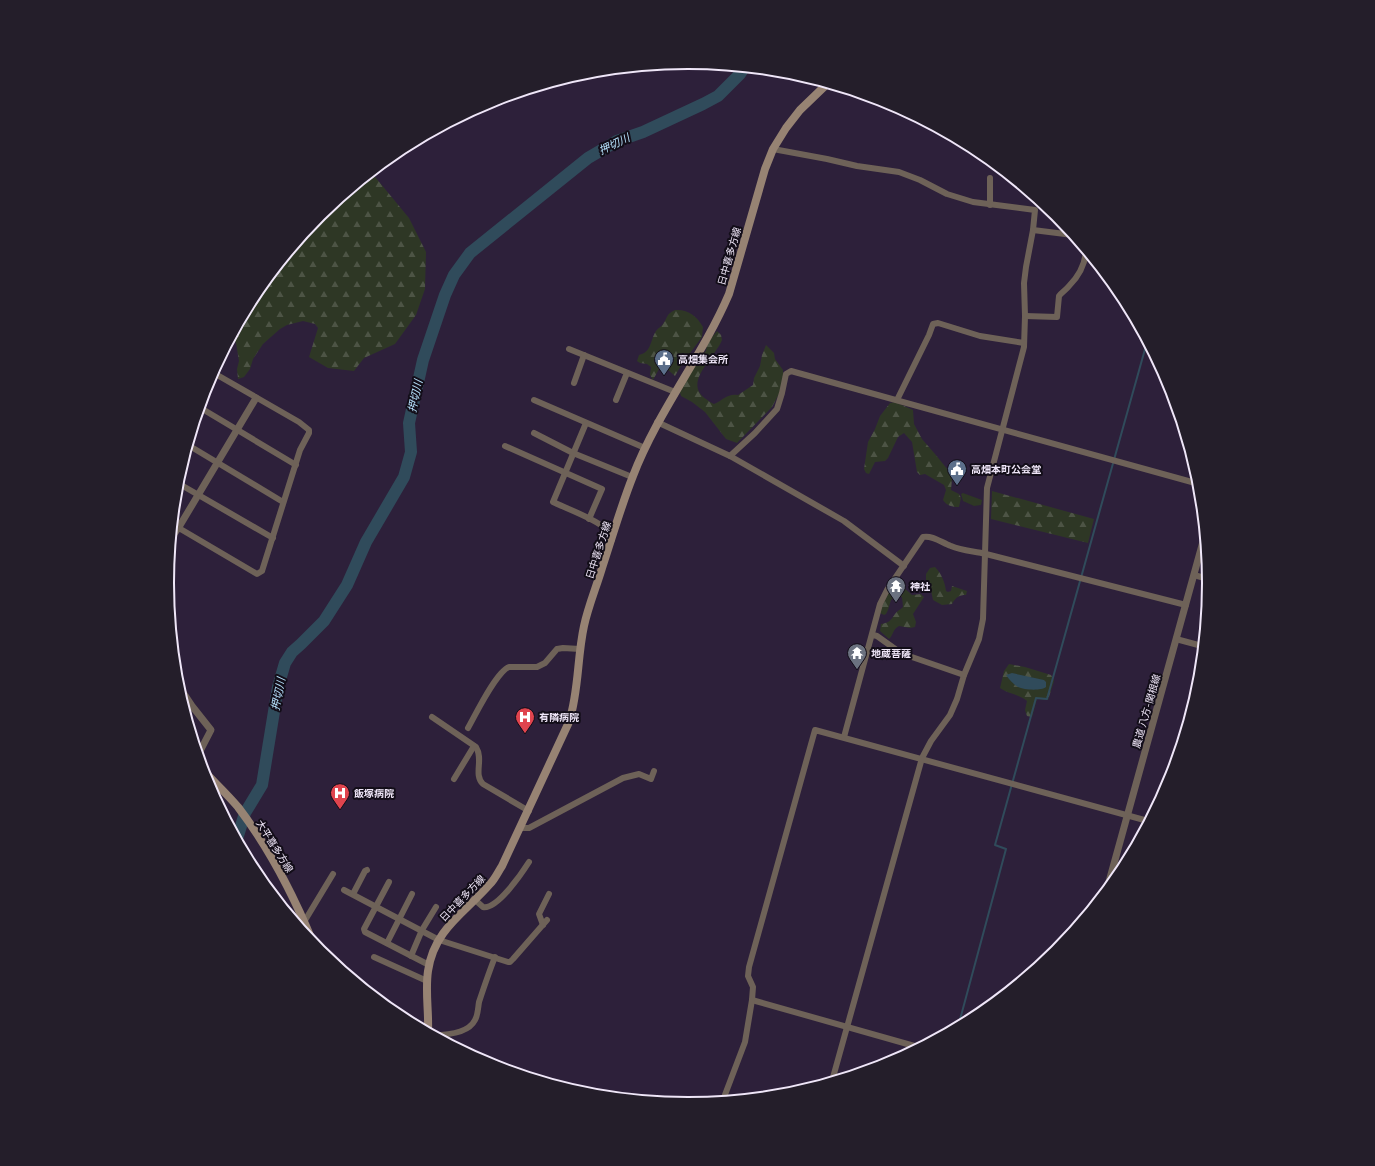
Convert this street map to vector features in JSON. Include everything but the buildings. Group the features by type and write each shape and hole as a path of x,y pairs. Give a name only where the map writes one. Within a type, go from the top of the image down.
{"main road":[{"name":"日中喜多方線","path":"428,1027 427,981 429,965 439,940 448,926 491,883 507,858 569,722 574,705 584,624 632,477 644,448 657,422 714,326 729,294 765,169 774,149 786,128 800,110 823,88"},
{"name":"大平喜多方線","path":"214,781 238,807 269,853 293,897 306,928"}],"street":[{"path":"774,149 857,166 900,172 920,180 947,194 973,202 1035,210 1034,230 1024,283 1024,343 987,488 983,619 979,639 964,675 957,700 950,714 931,741 922,758 834,1075"},
{"path":"990,178 990,205"},
{"path":"1034,230 1064,234"},
{"path":"1025,316 1058,317 1059,296 1069,286 1082,267 1085,258"},
{"path":"897,400 933,324 938,323 980,336 1024,343"},
{"path":"569,349 675,392"},
{"path":"574,383 584,355"},
{"path":"730,456 755,433 777,408 784,389 786,374 791,371 1192,482"},
{"path":"616,400 627,373"},
{"path":"177,527 257,574 262,572 300,450 309,430 299,422 218,375"},
{"path":"177,524 198,495 256,398"},
{"path":"534,400 644,448"},
{"path":"204,410 296,465"},
{"path":"657,422 730,456 844,521 904,566"},
{"path":"586,423 553,502 603,526 606,537 612,540"},
{"path":"534,433 573,453 632,477"},
{"path":"505,446 602,489 589,518"},
{"path":"192,447 284,502"},
{"path":"183,486 272,538"},
{"path":"844,737 861,671 873,635 880,604 887,590 923,537 926,536 934,538 960,549 986,554 1186,605"},
{"name":"農道 八方-関根線","path":"1111,874 1200,552"},
{"path":"1194,576 1202,578"},
{"path":"873,635 898,651 909,656 964,675"},
{"path":"1176,639 1197,645"},
{"path":"468,728 497,678 505,669 514,667 537,667 545,663 557,649 580,649"},
{"path":"187,698 210,730 201,748"},
{"path":"432,717 474,746 479,752 478,777 483,784 529,811"},
{"path":"725,1096 746,1042 753,987 748,976 749,967 815,730 1143,820"},
{"path":"454,779 474,746"},
{"path":"521,828 529,828 623,778 639,774 651,778 654,771"},
{"path":"474,899 483,907 491,906 501,898 529,862"},
{"path":"353,894 365,871 367,870"},
{"path":"304,922 333,874"},
{"path":"388,882 364,929 365,932 429,965"},
{"path":"344,890 439,940 510,962 547,920"},
{"path":"387,943 412,894"},
{"path":"542,925 539,914 549,894"},
{"path":"410,956 422,930 436,907"},
{"path":"374,957 427,981"},
{"path":"443,1035 468,1028 475,1021 481,996 495,958"},
{"path":"752,1000 911,1046"}],"green space":[{"path":"374,176 409,218 426,252 425,289 416,315 395,344 364,358 354,371 328,368 309,357 318,328 315,324 303,321 287,325 280,329 263,344 253,359 250,369 244,377 238,379 237,369 239,361 235,341 242,326 260,297 301,244 324,220"},
{"path":"675,310 688,312 698,320 703,327 702,337 675,376 668,370 659,369 653,380 650,375 651,367 637,361 639,355 649,348 656,331 663,324 669,314"},
{"path":"717,331 721,335 722,340 702,370 697,386 700,393 712,403 714,404 731,395 738,395 753,385 754,378 760,366 766,345 774,353 775,359 783,370 783,382 780,392 772,407 737,443 726,439 705,412 681,396 679,389 697,359 706,351 707,343"},
{"path":"895,402 913,410 914,424 922,439 948,470 952,479 951,490 959,494 961,498 959,507 950,506 943,500 946,490 944,485 925,474 920,475 917,472 912,442 904,433 898,437 888,458 885,461 875,462 869,474 866,473 864,469 868,442 880,416 890,403"},
{"path":"992,491 1094,519 1088,543 991,519"},
{"path":"963,493 982,500 981,505 974,506 963,501 961,494"},
{"path":"935,567 945,584 946,591 951,591 952,586 967,591 966,595 961,595 952,604 942,605 933,600 931,591 926,587 926,574 930,568"},
{"path":"895,583 903,587 912,595 921,594 924,597 913,614 916,622 915,627 910,628 899,626 895,629 889,639 880,631 881,624 890,621 903,607 902,597 897,596 891,600 886,614 884,615 880,613 889,589"},
{"path":"1009,664 1051,675 1054,681 1048,700 1037,699 1032,717 1027,716 1025,710 1027,701 1000,688 1004,671"}],"water":[{"path":"1012,673 1044,680 1046,682 1046,687 1032,690 1018,687 1006,675"}],"waterway":[{"name":"押切川","path":"239,833 245,813 262,785 278,687 285,663 292,652 324,621 347,585 366,542 404,477 411,452 409,423 423,360 445,295 454,275 470,253 588,158 617,141 643,132 718,96 741,72"},
{"path":"960,1018 1006,849 995,845 1036,698 1047,699 1145,350"}],"place":[{"name":"高畑集会所","path":"664,376"},
{"name":"高畑本町公会堂","path":"957,486"},
{"name":"神社","path":"896,603"},
{"name":"地蔵菩薩","path":"857,670"},
{"name":"有隣病院","path":"525,734"},
{"name":"飯塚病院","path":"340,810"}]}
